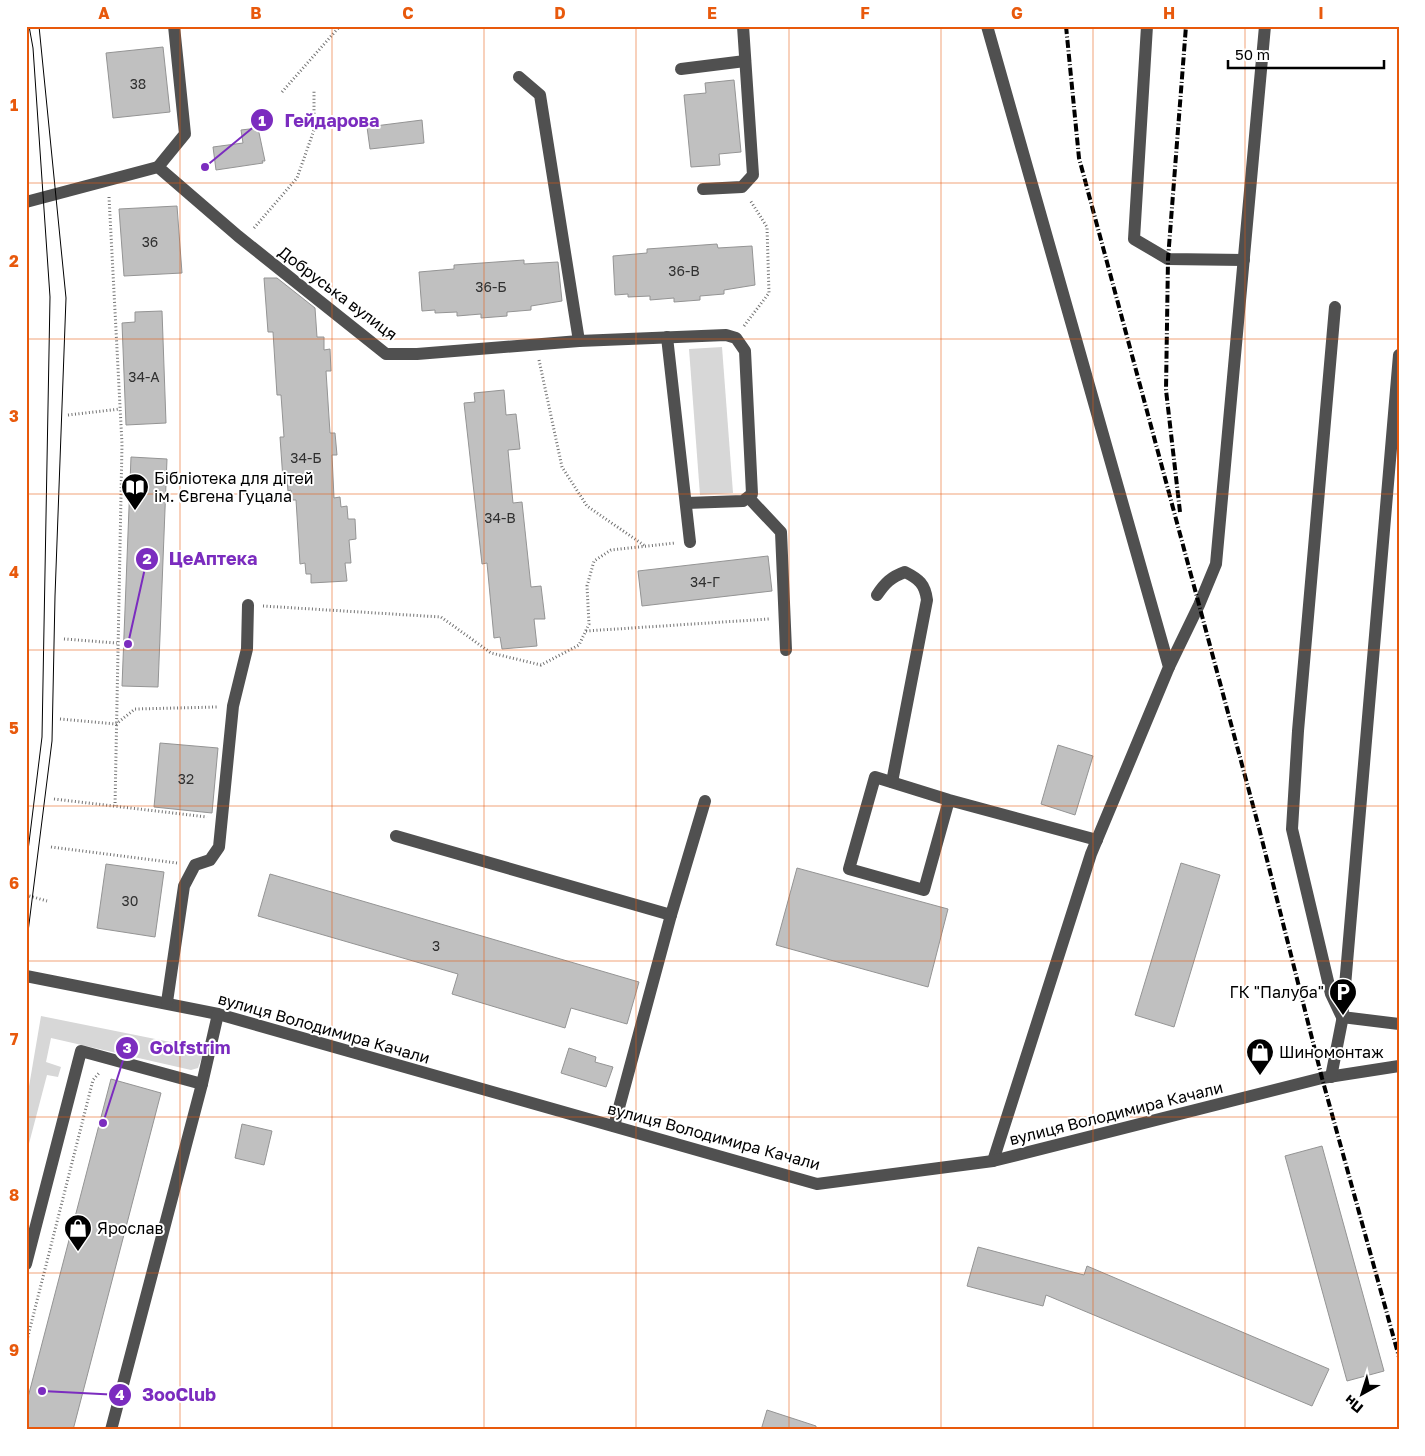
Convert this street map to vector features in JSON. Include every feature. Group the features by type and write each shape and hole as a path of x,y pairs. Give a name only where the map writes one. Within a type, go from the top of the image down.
{"street":[{"path":"26,202 158,167 185,134 174,26"},
{"path":"703,189 742,187 753,175 743,26"},
{"path":"987,26 1169,666"},
{"path":"1147,26 1134,238 1168,258 1244,260"},
{"path":"993,1160 1097,840 1169,666 1199,605 1216,564 1265,26"},
{"path":"681,68 745,62"},
{"path":"519,77 540,96 579,341"},
{"name":"Добруська вулиця","path":"158,167 243,240 386,354 417,354 579,341 726,335 736,338"},
{"path":"1334,307 1299,721 1292,829 1331,994 1342,1017"},
{"path":"667,337 690,542"},
{"path":"686,503 743,501 749,498 753,489 745,351 736,338"},
{"path":"1331,1077 1342,1017 1399,355"},
{"path":"749,498 781,532 786,650"},
{"path":"877,595 885,583 894,576 904,572 919,579 926,590 928,600 892,782"},
{"path":"167,1002 184,886 195,865 210,860 217,853 223,818 233,706 247,649 248,605"},
{"path":"949,800 924,890 849,869 875,777 949,800 1097,840"},
{"path":"614,1126 670,915 705,801"},
{"path":"396,836 670,915"},
{"name":"вулиця Володимира Качали","path":"26,976 167,1002 218,1014 817,1184 993,1160 1331,1077 1399,1066"},
{"path":"110,1430 202,1084 218,1014"},
{"path":"1342,1017 1399,1024"},
{"path":"26,1264 81,1051 202,1084"}],"path":[{"path":"282,92 340,26"},
{"path":"243,240 297,178 314,130 314,90"},
{"path":"108,180 122,444 115,806"},
{"path":"736,338 769,293 767,227 742,187"},
{"path":"535,344 562,467 586,506 646,546"},
{"path":"68,415 120,409"},
{"path":"248,605 441,617 491,653 541,666 579,645 590,624 587,586 594,561 611,550 690,542"},
{"path":"586,631 784,618"},
{"path":"64,639 117,643"},
{"path":"60,720 116,724 135,709 233,706"},
{"path":"54,799 223,818"},
{"path":"51,848 195,865"},
{"path":"26,895 46,901"},
{"path":"26,1344 94,1080 97,1074 107,1071"}],"shaded area":[{"path":"722,347 733,493 700,495 689,349"},
{"path":"41,1016 205,1049 198,1068 191,1070 51,1038 46,1062 61,1067 58,1077 47,1075 26,1155 26,1104"}],"building":[{"path":"163,47 170,112 113,118 106,53"},
{"path":"734,80 741,152 719,154 720,165 691,167 684,95 706,93 705,83"},
{"path":"422,120 424,143 370,149 367,127"},
{"path":"258,128 265,161 262,161 263,163 216,170 213,147 243,143 241,130"},
{"path":"177,206 182,273 124,276 119,209"},
{"path":"717,244 718,248 752,246 755,285 724,290 724,294 700,296 700,300 674,302 674,298 650,300 650,296 628,297 628,294 615,295 613,256 647,253 647,249"},
{"path":"524,260 524,264 558,262 562,301 531,306 531,310 507,312 507,316 481,318 481,314 457,316 457,312 435,313 435,310 422,311 419,272 454,269 454,265"},
{"path":"264,278 277,278 315,308 317,337 324,337 324,350 330,349 331,371 326,371 330,433 335,433 337,455 332,455 334,498 340,497 341,507 347,506 348,519 355,519 356,539 349,540 351,563 345,563 347,581 311,583 311,574 306,574 305,563 300,564 296,500 292,500 291,490 288,491 287,479 283,480 280,437 284,437 281,395 277,395 273,332 268,332"},
{"path":"162,311 166,423 126,425 122,323 135,322 135,312"},
{"path":"504,390 506,415 516,414 520,449 508,450 513,503 522,502 531,587 541,586 545,619 534,619 537,646 502,649 500,637 494,638 487,563 482,564 464,403 475,402 474,393"},
{"path":"131,457 167,459 158,687 122,686"},
{"path":"768,556 772,591 642,606 638,571"},
{"path":"160,743 218,748 212,813 154,807"},
{"path":"1058,745 1093,756 1075,815 1041,804"},
{"path":"1181,863 1220,875 1174,1027 1135,1015"},
{"path":"106,864 164,872 155,937 97,928"},
{"path":"797,868 948,909 928,987 776,945"},
{"path":"270,874 639,982 627,1024 571,1008 565,1028 452,994 458,974 258,916"},
{"path":"569,1048 596,1057 595,1062 613,1067 606,1087 561,1073"},
{"path":"111,1079 161,1093 73,1430 26,1430 26,1405"},
{"path":"242,1124 272,1131 264,1165 235,1158"},
{"path":"1322,1146 1384,1371 1347,1381 1285,1156"},
{"path":"978,1247 1084,1275 1087,1266 1329,1369 1312,1406 1046,1295 1043,1306 967,1286"},
{"path":"767,1410 816,1426 816,1430 761,1430"}],"tram line":[{"path":"26,867 42,737 50,297 33,48 29,26"},
{"path":"26,948 52,741 55,596 66,298 39,26"}],"railway":[{"path":"1066,26 1079,158 1259,828 1322,1078 1399,1357"},
{"path":"1180,512 1166,390 1168,259 1186,26"}],"place":[{"name":"Гейдарова","path":"205,167"},
{"name":"Бібліотека для дітей ім. Євгена Гуцала","path":"135,511"},
{"name":"ЦеАптека","path":"128,644"},
{"name":"ГК \"Палуба\"","path":"1343,1016"},
{"name":"Шиномонтаж","path":"1260,1076"},
{"name":"Golfstrim","path":"103,1123"},
{"name":"Ярослав","path":"78,1252"},
{"name":"ЗооClub","path":"42,1391"}]}
